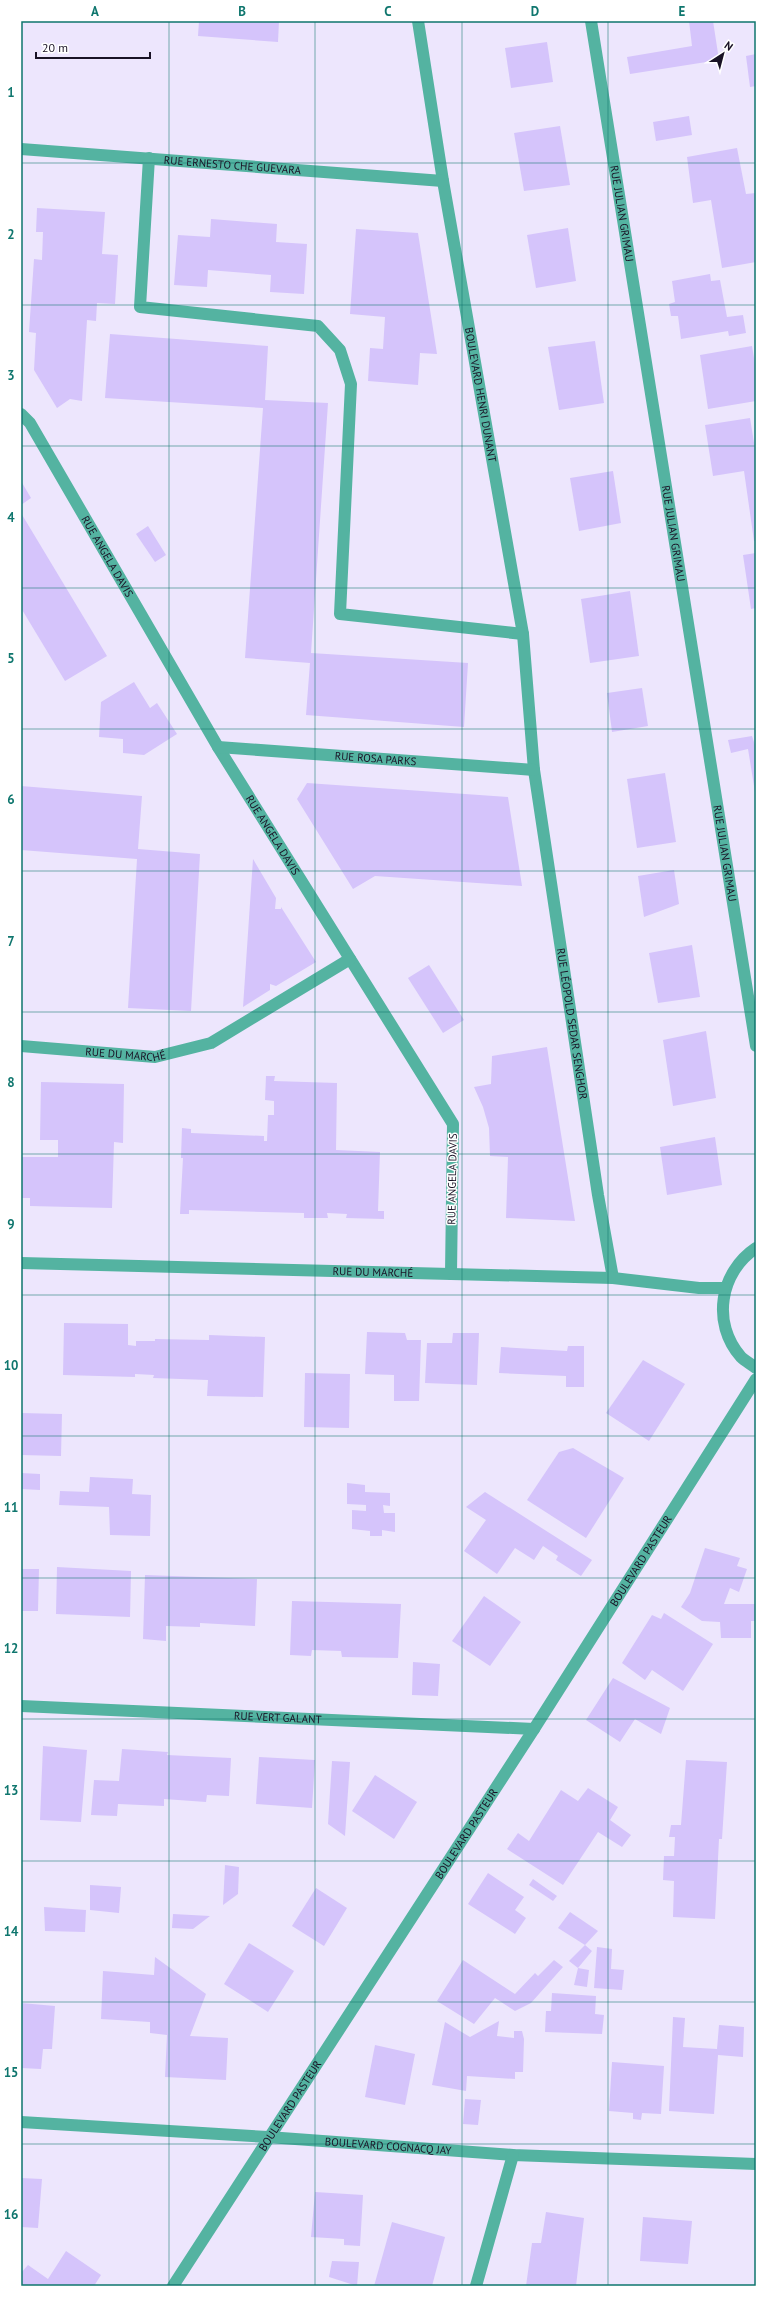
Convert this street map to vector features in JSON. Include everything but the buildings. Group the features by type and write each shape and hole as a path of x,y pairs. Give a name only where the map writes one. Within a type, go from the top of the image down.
{"street":[{"name":"BOULEVARD HENRI DUNANT","path":"418,21 443,181 523,634 534,770"},
{"name":"RUE JULIAN GRIMAU","path":"591,21 756,1046"},
{"name":"RUE ERNESTO CHE GUEVARA","path":"21,149 443,181"},
{"path":"149,158 140,307 318,326 340,350 351,384 340,614 523,634"},
{"name":"RUE ANGELA DAVIS","path":"21,414 30,423 218,747 453,1124 451,1274"},
{"name":"RUE ROSA PARKS","path":"218,747 534,770"},
{"name":"RUE LÉOPOLD SEDAR SENGHOR","path":"534,770 598,1195 613,1278"},
{"name":"RUE DU MARCHÉ","path":"21,1046 155,1057 211,1043 350,960"},
{"path":"756,1248 746,1255 733,1270 724,1288 722,1313 728,1336 742,1357 756,1368"},
{"name":"RUE DU MARCHÉ","path":"21,1263 613,1278 699,1288 724,1288"},
{"name":"BOULEVARD PASTEUR","path":"173,2286 268,2137 534,1729 756,1380"},
{"name":"RUE VERT GALANT","path":"21,1706 534,1729"},
{"name":"BOULEVARD COGNACQ JAY","path":"21,2122 268,2137 513,2155 756,2164"},
{"path":"476,2286 513,2155"}]}
